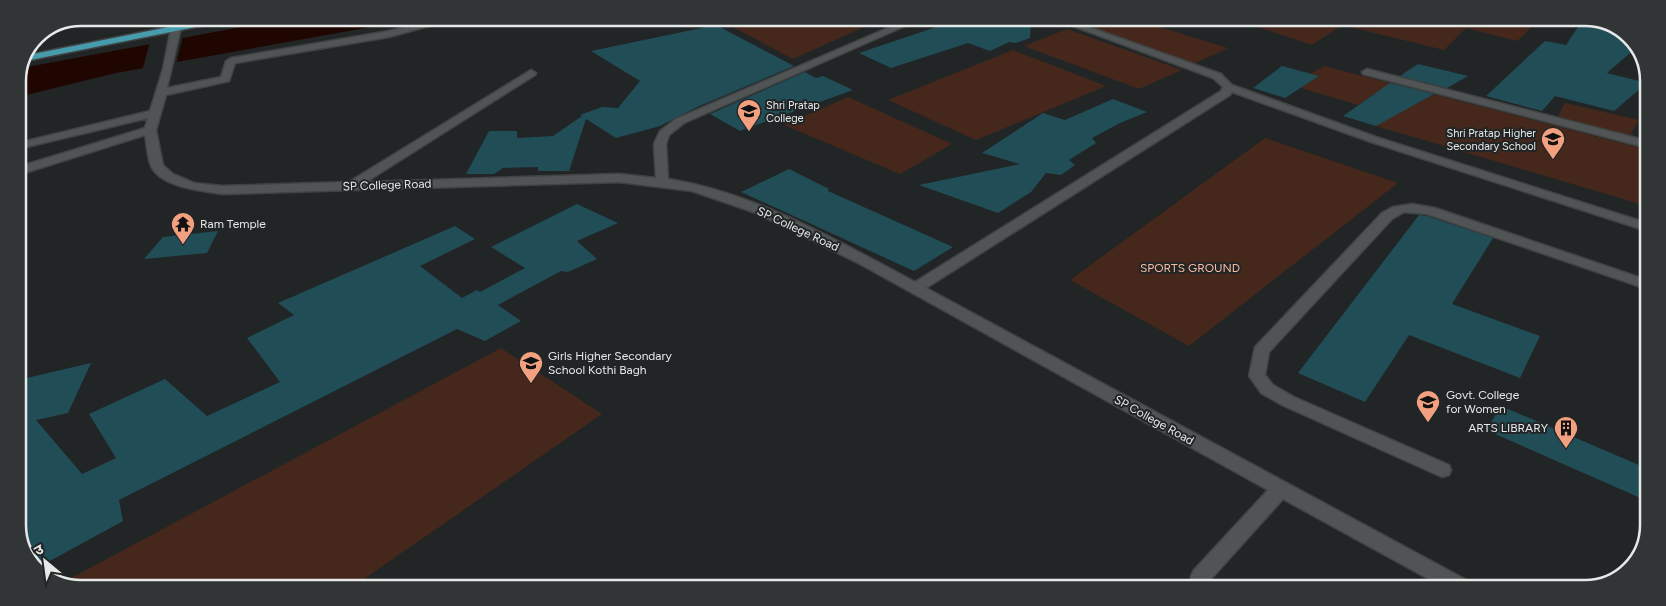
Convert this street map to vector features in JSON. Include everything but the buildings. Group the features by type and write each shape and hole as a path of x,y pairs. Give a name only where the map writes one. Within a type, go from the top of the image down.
{"main road":[{"path":"32,57 195,26"}],"street":[{"path":"176,31 179,26"},
{"path":"161,93 225,79 231,61 389,34 422,26"},
{"path":"662,182 660,144 664,132 680,121 901,26"},
{"path":"1078,26 1217,76 1228,87 1384,143 1640,225"},
{"name":"SP College Road","path":"176,31 168,69 150,130 157,166 169,177 192,186 222,190 619,178 662,182 696,188 775,217 865,261 1448,580"},
{"path":"1367,72 1640,143"},
{"path":"351,186 531,73"},
{"path":"915,289 1226,93 1228,87"},
{"path":"26,144 154,113"},
{"path":"26,168 150,130"},
{"path":"1442,470 1288,401 1267,389 1257,376 1261,351 1387,216 1397,209 1405,207 1430,211 1640,283"},
{"path":"1201,580 1201,576 1281,490"}],"green space":[{"path":"731,26 866,26 793,59"},
{"path":"1086,26 1156,26 1228,48 1194,64"},
{"path":"1255,26 1340,26 1312,45"},
{"path":"1346,26 1533,26 1517,41 1466,28 1444,50"},
{"path":"1067,29 1182,70 1139,89 1024,46"},
{"path":"1013,50 1106,86 976,140 888,100"},
{"path":"1324,66 1640,148 1640,204 1376,126 1413,105 1374,94 1358,105 1301,88 1310,74"},
{"path":"848,97 952,144 900,174 784,125"},
{"path":"1565,103 1639,120 1629,137 1558,116"},
{"name":"SPORTS GROUND","path":"1265,138 1398,183 1189,346 1070,280"},
{"path":"501,348 602,414 363,580 70,579"}],"shaded area":[{"path":"247,26 377,26 116,73 26,95 28,67"}],"pier":[{"path":"183,36 176,65 142,71 150,42"}],"place":[{"name":"Shri Pratap College","path":"749,132"},
{"name":"Shri Pratap Higher Secondary School","path":"1553,160"},
{"name":"Ram Temple","path":"183,245"},
{"name":"Girls Higher Secondary School Kothi Bagh","path":"531,384"},
{"name":"Govt. College for Women","path":"1428,423"},
{"name":"ARTS LIBRARY","path":"1566,449"}]}
